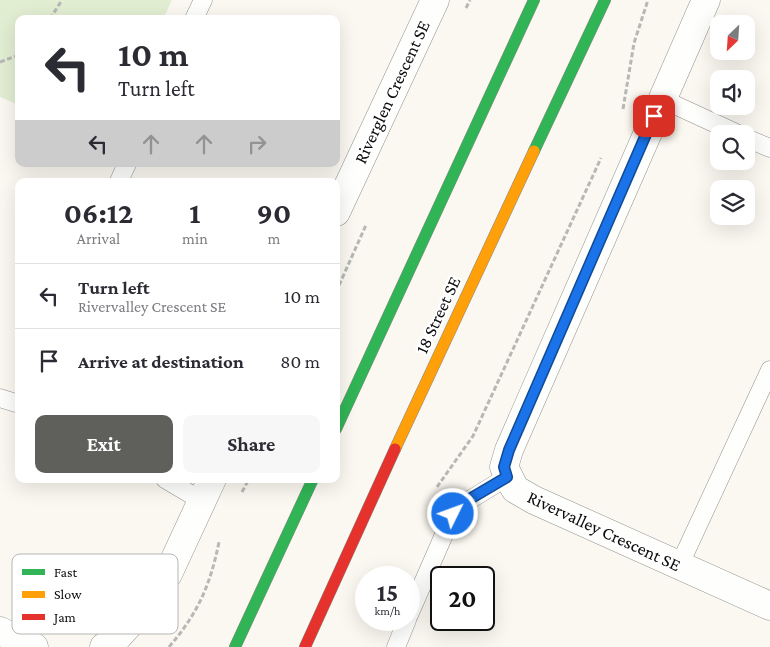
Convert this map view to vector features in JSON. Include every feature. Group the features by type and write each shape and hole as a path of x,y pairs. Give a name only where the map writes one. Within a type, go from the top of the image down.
{"main road":[{"path":"340,420 534,0"},
{"name":"18 Street SE","path":"305,647 417,401 605,0"},
{"path":"235,647 311,483"},
{"path":"226,647 242,633"}],"street":[{"name":"Riverglen Crescent SE","path":"340,203 435,0"},
{"path":"507,477 504,467 509,450 706,0"},
{"name":"Rivervalley Crescent SE","path":"507,477 515,489 534,500 770,606"},
{"path":"177,554 207,490"},
{"path":"0,631 34,647"},
{"path":"104,647 112,643 120,634"}],"lane":[{"path":"196,15 203,0"},
{"path":"662,99 718,125"},
{"path":"755,142 770,148"},
{"path":"679,566 770,370"},
{"path":"420,590 453,514 468,500 507,477"},
{"path":"180,483 207,490"},
{"path":"396,647 403,631"}],"path":[{"path":"53,15 62,0"},
{"path":"622,110 634,43 648,0"},
{"path":"0,62 15,56"},
{"path":"436,487 474,436 602,155"},
{"path":"240,496 247,483"},
{"path":"169,647 188,625 203,598 211,578 220,538"}],"green space":[{"path":"0,0 172,0 165,15 15,15 15,103 0,97"}],"traffic: fast":[{"path":"340,420 534,0"},
{"path":"534,151 605,0"},
{"path":"235,647 311,483"}],"traffic: slow":[{"path":"395,449 534,151"}],"traffic: jam":[{"path":"305,647 395,449"}],"route":[{"path":"453,514 468,500 507,477 504,467 509,450 654,116"}]}
